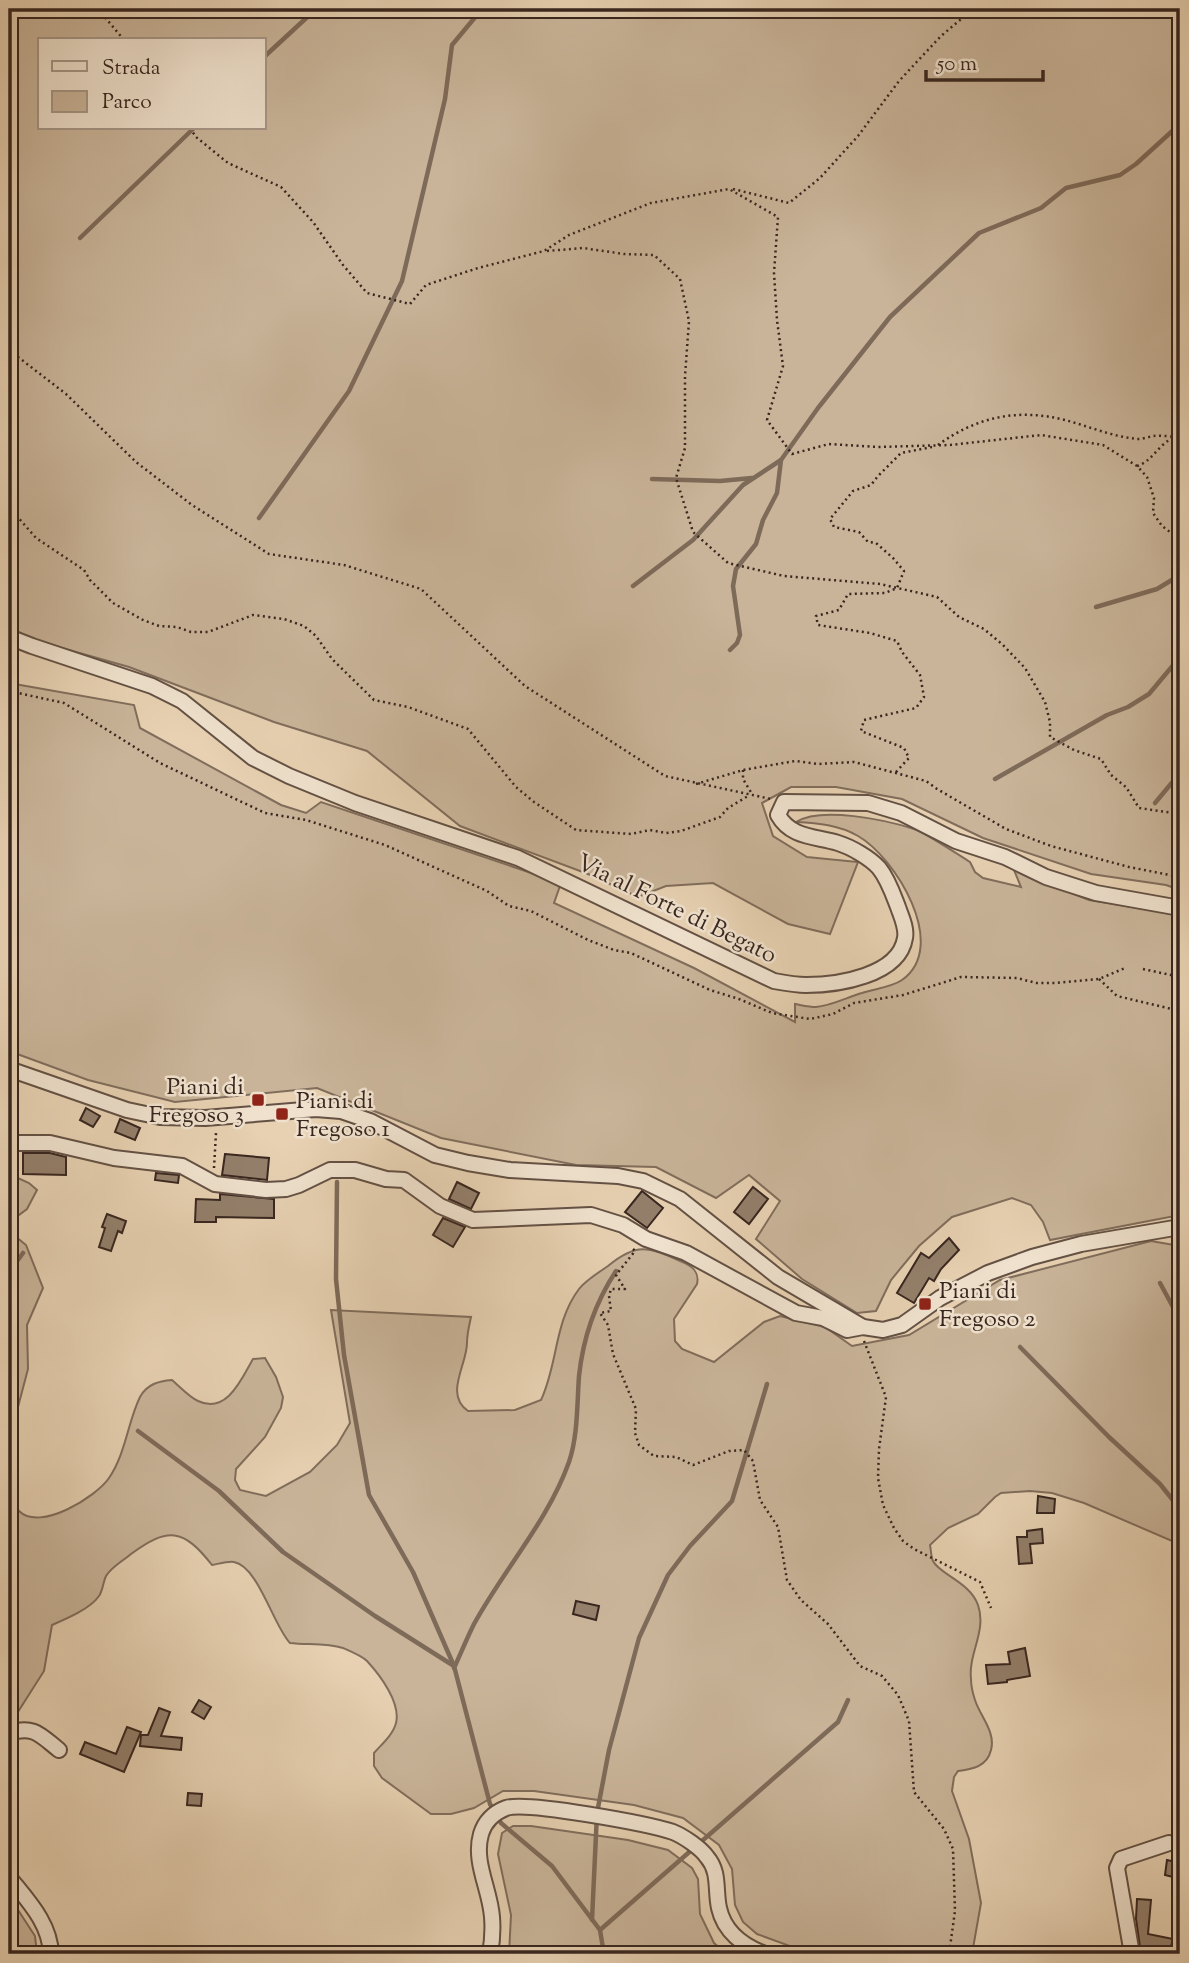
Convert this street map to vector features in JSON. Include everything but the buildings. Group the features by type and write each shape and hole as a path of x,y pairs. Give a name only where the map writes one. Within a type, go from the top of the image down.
{"street":[{"name":"Via al Forte di Begato","path":"9,636 152,686 182,701 253,758 289,776 355,803 518,858 774,981 804,985 839,983 874,972 896,959 906,937 903,921 889,885 878,868 841,843 804,836 790,830 778,815 784,802"},
{"path":"784,802 867,803 912,817 956,841 1005,857 1046,877 1096,893 1180,908"},
{"path":"9,1069 127,1110 160,1117 205,1118 316,1109 341,1111 370,1121 435,1155 468,1163 510,1170 643,1181 680,1199 778,1277 863,1327"},
{"path":"9,1143 50,1143 85,1153 182,1166 214,1184 266,1190 286,1189 330,1170 355,1170 386,1179 404,1180 440,1206 473,1220 591,1216 623,1225 646,1239 686,1253 796,1313 823,1318 847,1330 863,1327 883,1330 902,1325 940,1298 988,1273 1032,1257 1081,1244 1180,1227"},
{"path":"9,1733 22,1729 33,1730 60,1750"},
{"path":"489,1954 492,1916 478,1855 481,1836 487,1820 507,1808 520,1807 631,1821 676,1833 707,1856 716,1874 719,1909 730,1931 748,1948 765,1954"},
{"path":"1132,1954 1117,1868 1121,1859 1170,1843"},
{"path":"9,1877 41,1918 51,1939 51,1954"}],"path":[{"path":"98,9 122,38"},
{"path":"544,251 569,235 651,203 729,189 789,203 820,178 858,136 899,81 940,36 973,9"},
{"path":"191,130 228,163 281,187 313,222 343,265 367,293 410,304 426,285 544,251 583,248 654,255 680,279 689,321 684,448 676,478 693,532 728,564 784,576 880,584 937,597 960,617 984,629 1025,668 1045,702 1051,737 1074,750 1101,759 1111,775 1126,787 1139,808 1180,814"},
{"path":"729,189 778,217 774,273 783,366 767,420 792,454 829,444 937,446 954,433 1015,413 1062,419 1139,439 1155,436 1178,437"},
{"path":"9,350 66,394 136,462 192,505 269,554 344,565 421,589 525,686 665,776 784,802"},
{"path":"896,772 909,758 904,748 861,731 864,720 916,708 924,697 920,675 897,641 870,633 818,625 816,616 839,610 848,594 886,593 897,587 904,571 900,564 876,543 868,542 859,532 834,527 830,519 853,491 871,485 901,453 937,446 1041,435 1103,445 1137,466 1147,477 1154,498 1153,513 1162,526 1174,535 1180,549"},
{"path":"1137,466 1147,463 1156,450 1178,437"},
{"path":"9,507 36,538 84,570 113,603 143,620 191,632 208,632 253,615 304,626 316,636 331,659 374,700 417,710 468,729 516,787 576,830 631,834 650,830 666,833 681,831 720,817 746,796 753,796"},
{"path":"9,691 64,703 160,764 240,799 265,813 306,820 385,845 487,891 509,906 531,911 588,940 631,953 710,990 772,1013 810,1019 833,1014 854,1003 903,995 961,977 1017,978 1036,983 1099,979 1125,968"},
{"path":"696,784 743,770 795,761 818,764 842,761 926,781 1012,832 1061,849 1180,877"},
{"path":"743,770 743,779 753,796"},
{"path":"1143,969 1180,977"},
{"path":"1099,979 1117,996 1180,1011"},
{"path":"214,1184 216,1127"},
{"path":"623,1225 624,1241 635,1251 616,1275 625,1289 611,1289 608,1296 611,1311 600,1313 608,1325 613,1354 636,1409 635,1433 639,1445 654,1456 676,1457 693,1465 729,1451 744,1450 752,1461 760,1500 778,1527 787,1580 802,1600 828,1624 860,1666 881,1676 898,1695 909,1721 914,1792 944,1829 953,1849 955,1911 949,1954"},
{"path":"863,1327 865,1348 881,1380 886,1397 878,1478 883,1506 903,1541 980,1582 992,1608"}],"green space":[{"path":"9,9 1180,9 1180,890 1166,885 1091,874 983,838 902,799 836,787 791,787 762,803 773,836 807,857 858,862 830,934 788,924 713,883 666,886 638,897 588,874 460,826 367,751 274,722 129,667 37,641 9,628"},
{"path":"9,683 134,705 140,728 281,805 306,813 321,802 561,883 554,903 694,968 795,1022 795,1004 822,1006 902,980 915,965 921,946 919,925 912,903 887,863 872,847 851,832 828,825 796,822 807,817 854,816 902,825 926,835 970,862 975,872 983,878 1021,887 1014,870 1089,900 1180,917 1180,1215 1050,1240 1043,1222 1031,1205 1012,1198 952,1217 919,1246 891,1280 876,1311 857,1313 802,1279 756,1239 780,1201 749,1175 716,1198 656,1167 576,1165 441,1138 317,1088 175,1102 88,1080 9,1051"},
{"path":"9,1174 29,1183 37,1190 27,1209 11,1221 9,1231"},
{"path":"9,1231 26,1245 43,1288 27,1325 28,1369 13,1426 9,1455"},
{"path":"1151,1241 1180,1246 1180,1541 1172,1541 1084,1503 1052,1493 1030,1491 1001,1493 978,1514 948,1528 930,1545 936,1566 968,1590 978,1605 980,1615 971,1682 975,1700 991,1737 991,1750 982,1764 958,1771 954,1777 952,1791 969,1839 981,1903 972,1954 805,1954 801,1950 757,1934 743,1922 735,1905 732,1869 719,1845 683,1818 634,1805 534,1791 503,1791 474,1808 451,1814 431,1814 382,1778 374,1766 374,1753 392,1732 397,1715 388,1690 367,1661 337,1646 290,1643 258,1585 243,1566 234,1562 212,1565 183,1538 165,1536 144,1545 108,1572 95,1601 52,1625 44,1671 16,1715 9,1718 9,1480 15,1504 19,1511 28,1516 53,1515 67,1510 92,1494 109,1478 119,1458 132,1416 146,1389 162,1381 172,1380 198,1401 217,1403 232,1392 253,1359 265,1358 283,1397 281,1408 265,1437 236,1469 235,1480 240,1490 266,1496 310,1472 337,1445 350,1423 331,1310 471,1317 466,1352 458,1379 461,1404 468,1411 515,1410 541,1400 551,1372 560,1329 579,1289 618,1258 635,1250 659,1252 694,1269 697,1284 674,1319 675,1341 682,1349 714,1362 764,1322 780,1316 825,1327 852,1346 909,1335 1000,1280"},
{"path":"513,1826 531,1826 628,1840 668,1850 692,1868 698,1879 700,1914 714,1943 727,1954 509,1954 511,1915 498,1854 502,1833"},
{"path":"9,1896 35,1936 37,1954 9,1954"}],"waterway":[{"path":"266,55 316,9"},
{"path":"259,518 349,391 402,281 445,99 452,45 482,9"},
{"path":"633,586 693,540 743,485 781,460 890,317 979,233 1041,208 1066,188 1120,175 1180,124"},
{"path":"80,238 192,130"},
{"path":"730,650 740,635 733,586 736,569 756,544 763,520 777,493 781,460"},
{"path":"652,479 720,481 752,478"},
{"path":"1096,607 1157,589 1180,575"},
{"path":"995,779 1149,694 1180,657"},
{"path":"1155,803 1180,773"},
{"path":"337,1182 336,1279 344,1355 369,1495 413,1572 454,1666 490,1804 501,1823 552,1866 600,1930 604,1954"},
{"path":"9,1272 23,1253"},
{"path":"454,1668 474,1624 538,1525 569,1462 576,1430 579,1376 584,1348 596,1308 616,1271"},
{"path":"1160,1283 1180,1320"},
{"path":"1020,1347 1160,1484 1180,1509"},
{"path":"592,1920 597,1813 609,1750 639,1638 668,1575 690,1546 732,1501 767,1384"},
{"path":"138,1431 219,1491 283,1552 375,1616 454,1666"},
{"path":"600,1930 838,1722 848,1700"}],"place":[{"name":"Piani di Fregoso 3","path":"258,1100"},
{"name":"Piani di Fregoso 1","path":"282,1114"},
{"name":"Piani di Fregoso 2","path":"925,1304"}]}
